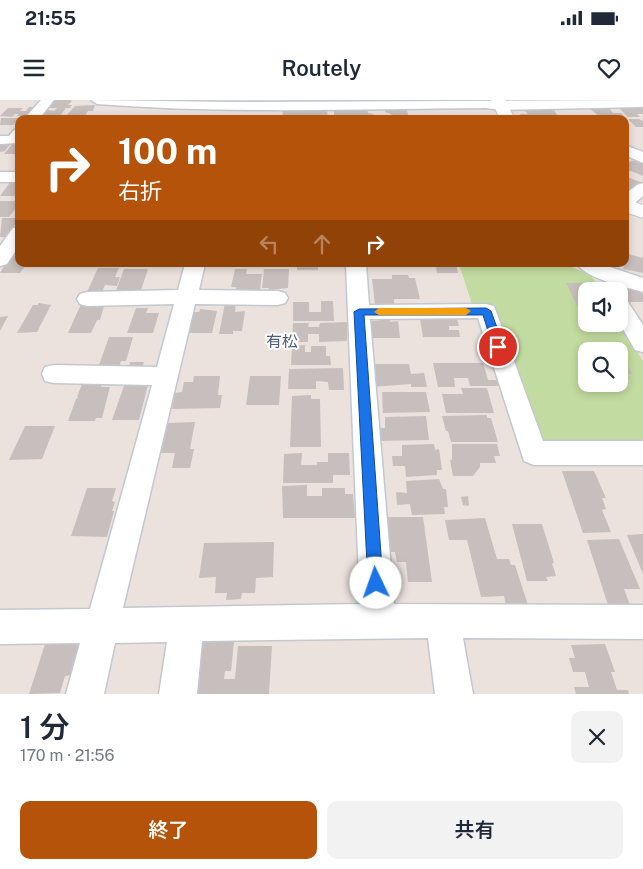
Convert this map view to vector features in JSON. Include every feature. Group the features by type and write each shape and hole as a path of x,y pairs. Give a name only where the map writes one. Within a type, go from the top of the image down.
{"street":[{"path":"35,115 48,100"},
{"path":"100,105 232,108 486,104 502,108 643,103"},
{"path":"580,104 589,115"},
{"path":"160,115 164,105"},
{"path":"416,105 420,115"},
{"path":"0,140 13,140 15,138"},
{"path":"629,151 643,158"},
{"path":"0,177 15,177"},
{"path":"629,199 643,188"},
{"path":"629,207 643,212"},
{"path":"0,260 12,240"},
{"path":"85,694 194,267"},
{"path":"356,267 378,621"},
{"path":"593,268 643,285"},
{"path":"593,268 604,282"},
{"path":"87,299 186,296 278,298"},
{"path":"359,312 486,311 534,453 643,453"},
{"path":"628,319 643,344"},
{"path":"54,374 166,376"},
{"path":"0,627 187,626 378,621 643,622"},
{"path":"442,622 454,694"},
{"path":"178,694 187,626"}],"green space":[{"path":"460,267 571,267 591,275 595,282 578,282 578,332 626,332 643,361 643,447 542,449 473,307"}],"building":[{"path":"52,100 70,100 72,101 68,105 72,105 70,108 66,108 61,115 40,115 44,109 54,111 57,108 48,108 53,102 50,102"},
{"path":"95,105 93,111 88,111 85,115 67,115 75,106"},
{"path":"551,106 557,115 521,115 528,114 521,107"},
{"path":"617,106 643,107 643,114 637,114 640,117 629,117 629,115 626,115"},
{"path":"29,107 34,107 28,115 0,116 8,108 23,108 20,111 26,111"},
{"path":"384,107 402,107 403,110 407,110 408,115 391,115 385,112"},
{"path":"608,107 613,113 621,113 623,115 598,115 589,108"},
{"path":"367,108 368,113 373,115 334,115 334,110"},
{"path":"283,109 327,109 328,115 282,115"},
{"path":"1,118 15,118 13,125 0,125"},
{"path":"629,119 643,121 643,127 636,127"},
{"path":"15,142 15,154 4,154"},
{"path":"11,143 5,151 0,152 0,144"},
{"path":"635,160 643,163 643,176 629,171 629,162"},
{"path":"629,178 643,184 629,194"},
{"path":"11,181 15,181 15,196 0,196"},
{"path":"0,201 15,201 15,209 9,217 0,217"},
{"path":"2,218 15,218 15,224 7,237 0,237"},
{"path":"629,254 643,258 643,273 623,269 624,267 629,267"},
{"path":"10,256 15,256 15,267 24,267 20,273 0,273"},
{"path":"297,267 318,267 318,270 297,270"},
{"path":"436,267 457,267 458,273 437,273"},
{"path":"98,268 119,268 115,277 120,277 117,286 105,285 102,292 87,292"},
{"path":"124,269 148,269 141,290 115,293"},
{"path":"235,269 247,269 246,274 262,274 260,290 236,290 236,287 231,287"},
{"path":"264,269 289,269 288,288 268,290 269,288 262,288"},
{"path":"392,275 408,275 409,278 415,278 420,299 394,299 394,304 375,304 372,279 392,279"},
{"path":"566,283 578,283 578,307"},
{"path":"628,287 637,287 643,295 643,302 629,302"},
{"path":"321,301 333,301 334,321 293,321 293,302 309,302 309,312 321,312"},
{"path":"82,302 97,302 96,306 104,306 100,320 97,320 91,333 68,333"},
{"path":"39,303 51,305 37,332 17,333 33,305 38,305"},
{"path":"225,303 236,303 235,312 245,311 242,331 233,331 233,334 219,334"},
{"path":"136,308 148,308 146,313 159,313 153,333 127,333"},
{"path":"200,309 217,311 212,333 189,333 194,312 199,312"},
{"path":"8,316 0,331 0,317"},
{"path":"390,319 390,322 398,321 400,338 369,338 367,322"},
{"path":"420,319 457,319 459,326 449,326 449,330 459,330 460,337 423,337"},
{"path":"347,322 347,341 319,342 319,334 308,334 308,342 292,342 293,323 309,323 308,327 319,327 320,323"},
{"path":"109,337 133,337 126,361 121,361 119,368 98,368"},
{"path":"305,345 305,352 311,352 311,346 326,346 326,356 330,356 331,365 291,365 292,346"},
{"path":"130,362 144,362 142,369 129,369"},
{"path":"433,363 483,363 488,380 499,380 501,386 470,386 468,378 454,378 455,387 438,387"},
{"path":"375,364 409,364 411,374 424,373 427,387 411,387 411,384 371,387 370,374 376,374"},
{"path":"628,366 632,374 628,374"},
{"path":"343,368 344,390 329,390 328,382 316,381 316,389 288,389 289,369"},
{"path":"194,376 220,376 218,395 222,395 220,408 172,409 175,393 182,392 184,382 193,382"},
{"path":"250,376 281,376 279,405 246,405"},
{"path":"125,383 148,385 139,420 112,420"},
{"path":"82,384 102,384 101,387 110,387 102,418 96,418 95,421 68,421 76,399 79,397 77,397"},
{"path":"461,388 487,388 494,413 446,413 442,394 463,394"},
{"path":"382,392 426,392 430,412 383,413"},
{"path":"311,395 311,399 320,399 321,447 290,447 292,396"},
{"path":"487,415 487,418 491,418 498,442 451,442 442,416"},
{"path":"426,416 429,440 377,441 376,428 385,428 385,417"},
{"path":"195,422 190,449 194,449 190,468 172,468 175,453 161,453 168,423"},
{"path":"25,426 55,426 42,459 9,460"},
{"path":"434,444 435,450 439,449 442,470 437,470 437,475 406,477 405,466 393,466 392,456 402,456 402,445"},
{"path":"452,444 497,444 500,456 494,456 496,463 480,463 480,467 473,476 453,476 450,460 452,460"},
{"path":"302,453 301,465 317,465 317,462 328,462 328,453 349,453 350,475 333,475 333,483 283,483 284,454"},
{"path":"562,471 594,471 606,498 602,498 606,509 602,510 611,532 583,533"},
{"path":"439,479 443,489 446,489 448,507 444,507 445,514 412,515 410,504 397,505 396,492 407,493 406,481"},
{"path":"307,485 307,496 322,496 322,488 345,488 345,494 353,494 355,518 283,518 282,486"},
{"path":"87,488 116,488 112,501 115,502 112,511 114,511 107,537 71,536"},
{"path":"468,496 469,506 463,505 461,497"},
{"path":"384,517 423,517 432,582 408,582 406,562 397,562 395,552 387,552"},
{"path":"485,518 497,559 509,559 511,565 515,565 528,605 506,606 504,596 481,597 467,540 449,540 445,520"},
{"path":"512,524 542,524 556,576 546,577 548,581 527,581"},
{"path":"643,534 643,574 627,535"},
{"path":"619,539 640,589 624,589 630,605 608,605 587,540"},
{"path":"274,542 273,577 256,578 255,593 242,593 241,599 226,600 227,593 215,593 216,577 199,578 204,543"},
{"path":"86,640 75,661 71,675 65,676 60,693 29,694 46,641"},
{"path":"199,640 229,640 228,642 234,642 231,671 225,671 224,679 235,679 238,646 272,646 269,694 192,694"},
{"path":"605,644 615,672 611,672 617,690 628,690 629,694 576,694 574,687 589,687 585,672 573,672 569,658 575,658 571,645"}],"slow traffic":[{"path":"379,312 466,311"}],"district":[{"name":"有松","path":"282,341"}],"route":[{"path":"376,583 359,312 486,311 498,347"}]}
